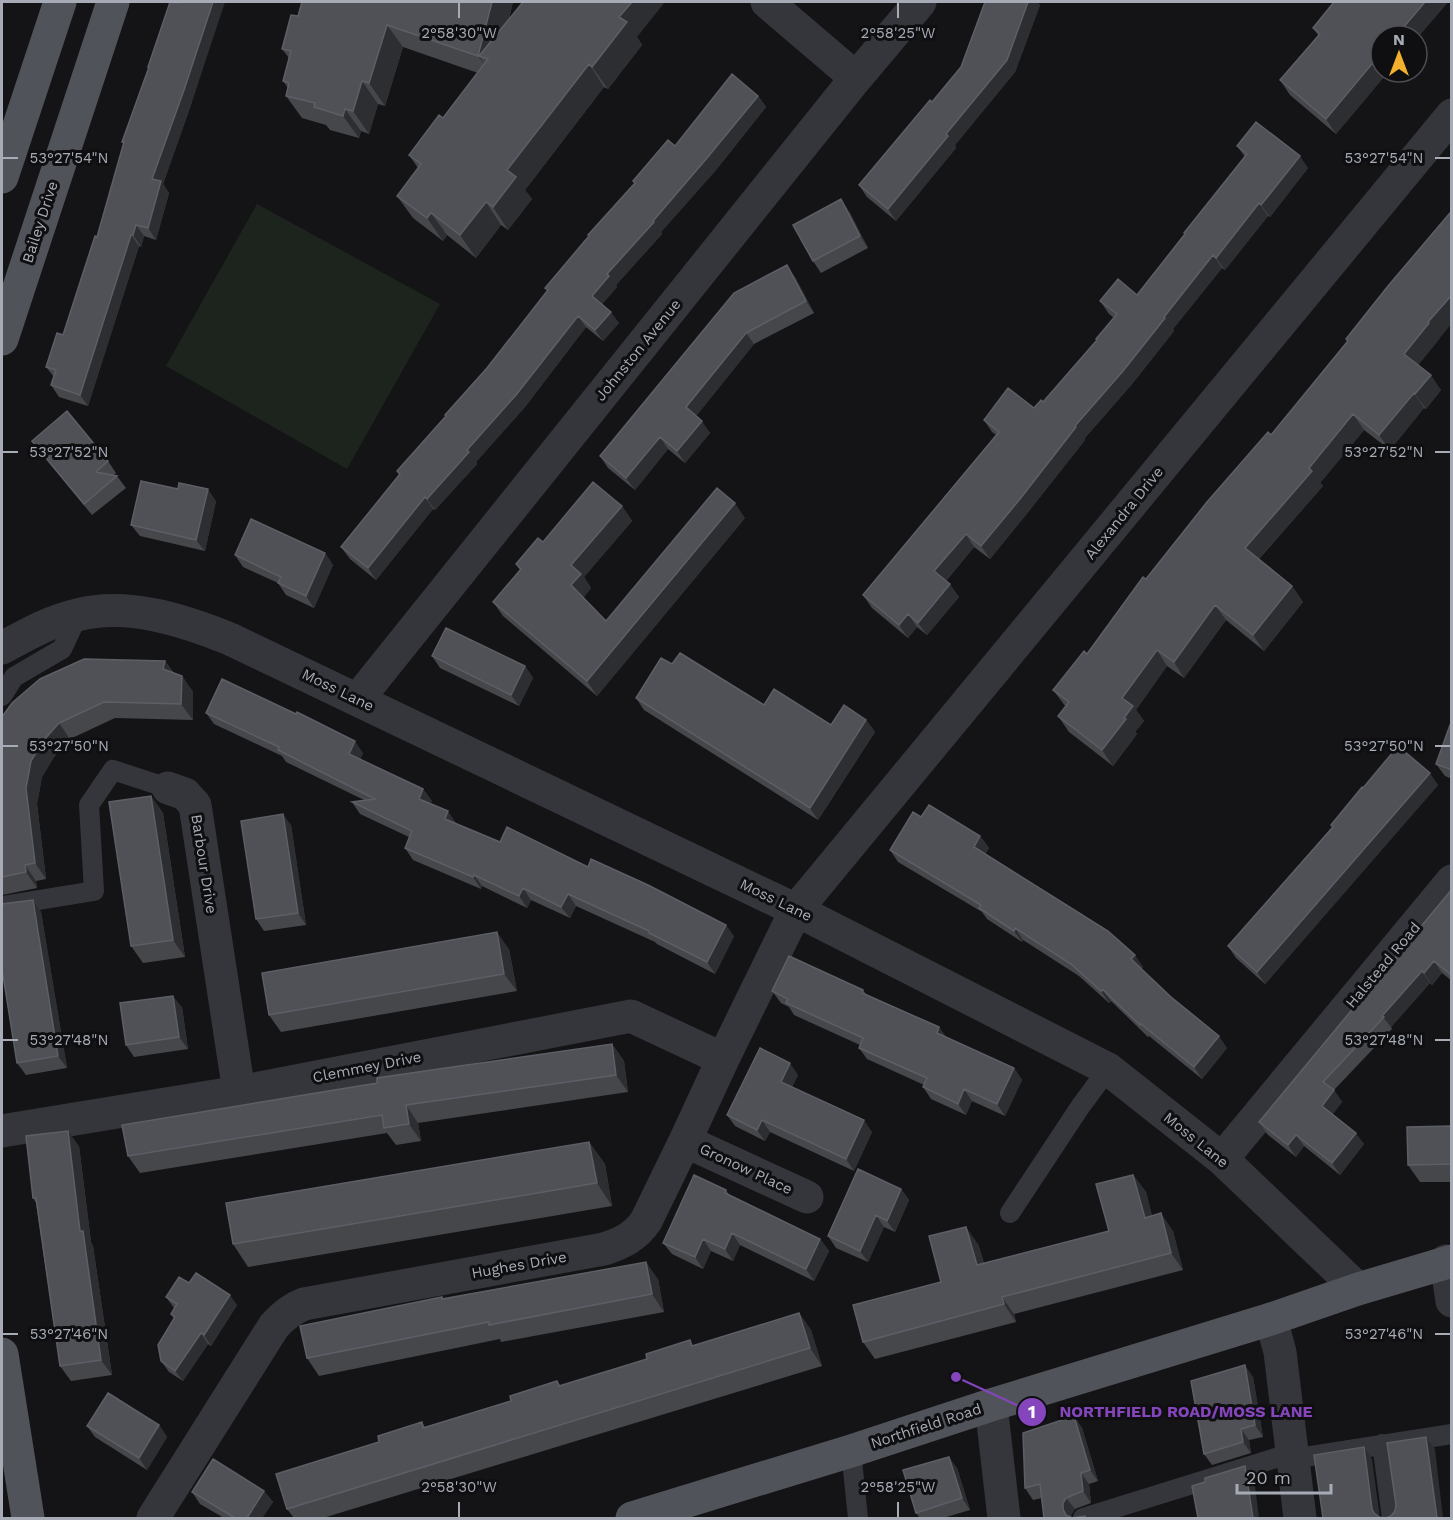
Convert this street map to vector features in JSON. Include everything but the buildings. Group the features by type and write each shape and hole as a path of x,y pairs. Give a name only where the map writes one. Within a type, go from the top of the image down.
{"main road":[{"path":"2,177 60,2"},
{"name":"Bailey Drive","path":"2,339 113,2"},
{"path":"1358,1289 1449,1261"},
{"name":"Northfield Road","path":"632,1518 1270,1320 1358,1289"},
{"path":"2,1354 28,1518"}],"street":[{"path":"767,2 856,78"},
{"name":"Johnston Avenue","path":"358,699 856,78 920,2"},
{"name":"Alexandra Drive","path":"796,910 1445,137"},
{"name":"Moss Lane","path":"2,648 37,628 78,615 108,612 158,615 194,624 230,639 358,699 796,910 1108,1069 1222,1159 1358,1289"},
{"path":"2,620 37,628"},
{"name":"Barbour Drive","path":"168,788 185,794 195,805 239,1092"},
{"name":"Halstead Road","path":"1222,1159 1452,881"},
{"name":"Hughes Drive","path":"153,1518 274,1326 293,1308 304,1304 604,1249 629,1239 639,1230 646,1221 686,1141 723,1059 796,910"},
{"name":"Clemmey Drive","path":"2,1131 239,1092 632,1016 723,1059"},
{"name":"Gronow Place","path":"686,1141 807,1197"},
{"path":"1449,1261 1452,1301"},
{"path":"1270,1320 1280,1352 1300,1518"},
{"path":"991,1405 1004,1518"}],"lane":[{"path":"2,696 14,677 62,649 78,615"},
{"name":"Barbour Drive","path":"2,906 94,891 89,805 113,770 168,788"},
{"path":"1010,1213 1108,1069"},
{"path":"1083,1518 1292,1456 1452,1434"},
{"path":"1382,1444 1392,1518"},
{"path":"851,1451 858,1518"}],"shaded area":[{"path":"257,204 440,304 347,469 166,366"}],"place":[{"name":"NORTHFIELD ROAD/MOSS LANE","path":"956,1377"}]}
